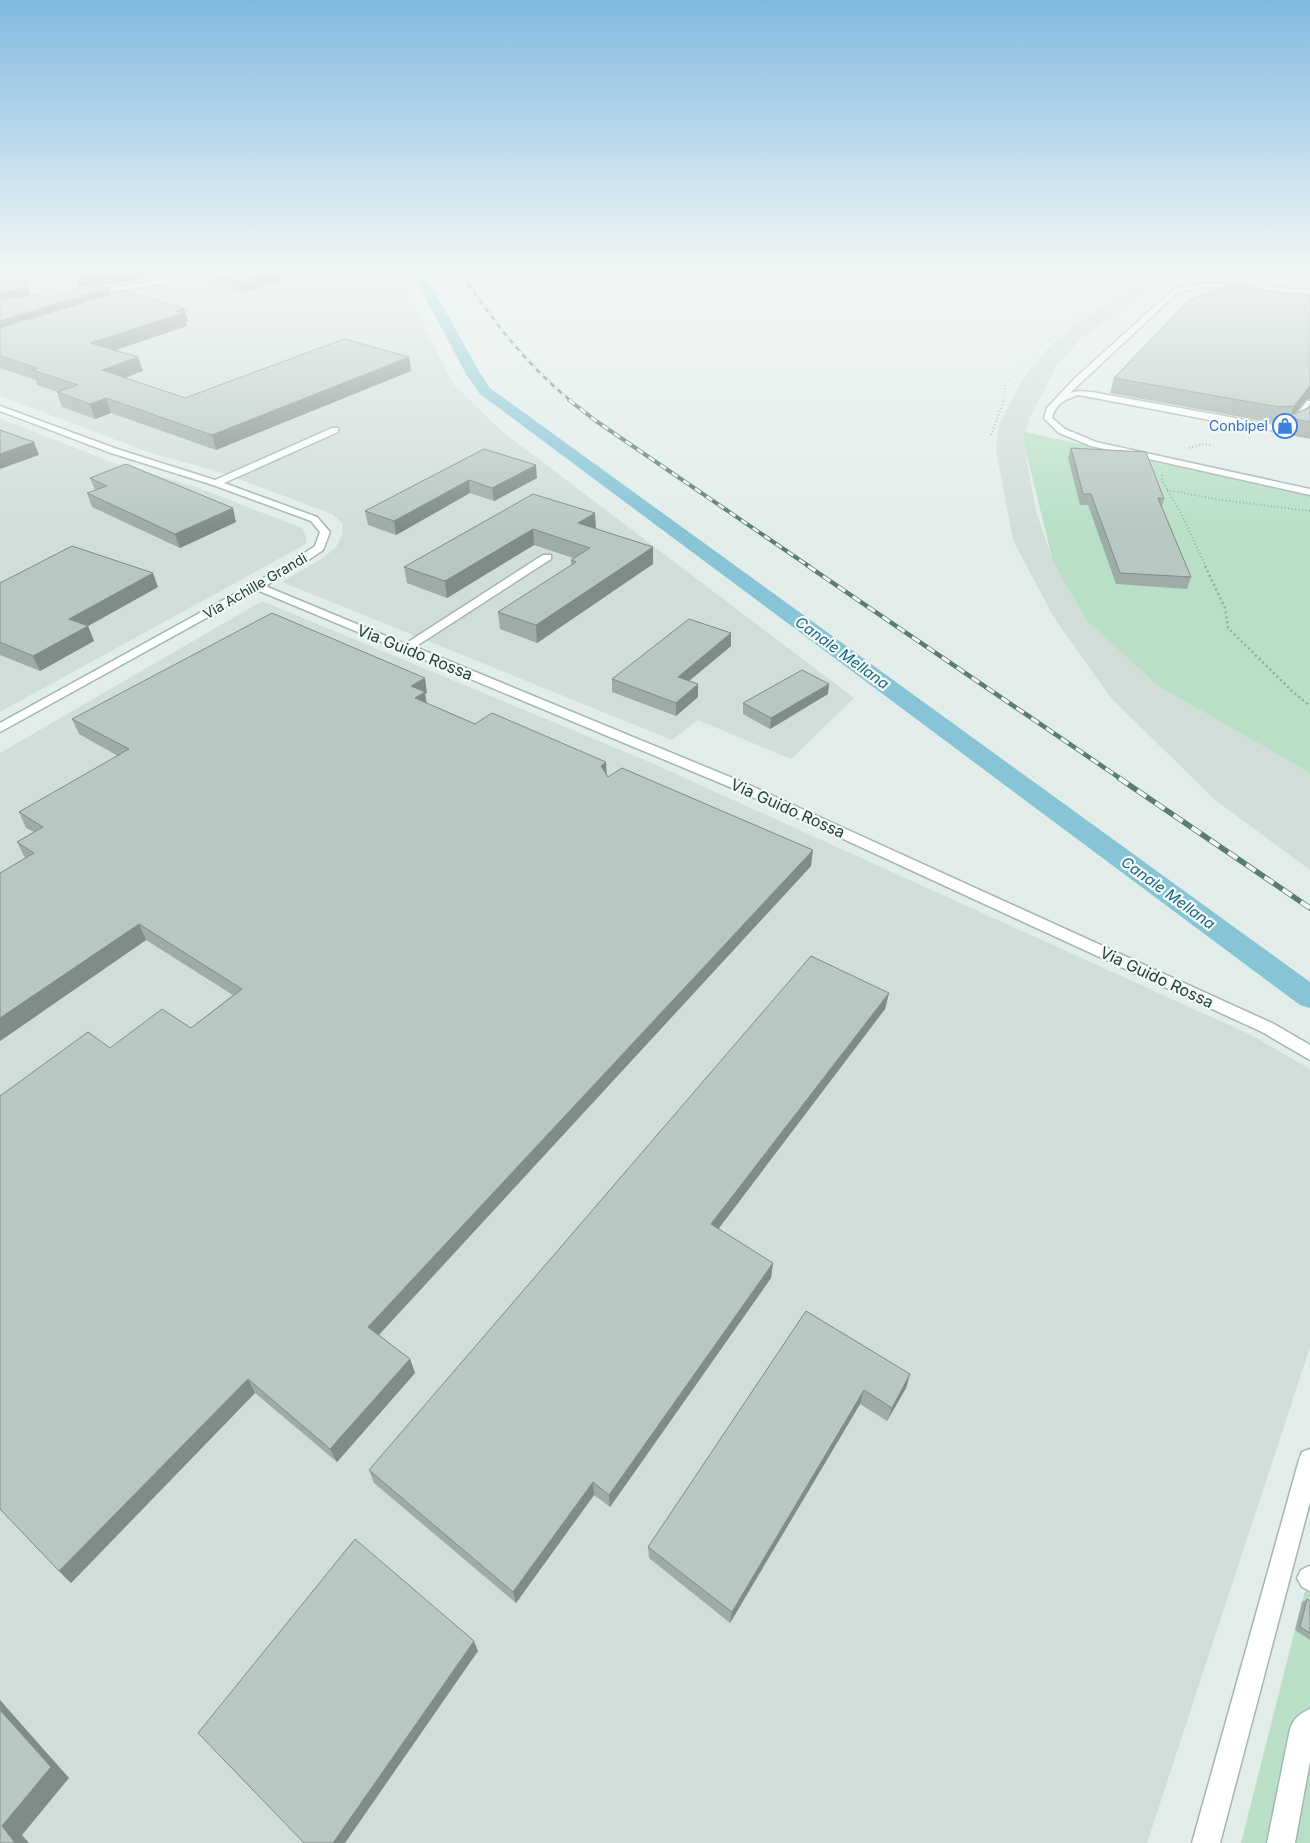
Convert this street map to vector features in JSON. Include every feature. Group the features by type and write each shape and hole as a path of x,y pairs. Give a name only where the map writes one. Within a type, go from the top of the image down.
{"street":[{"path":"1104,357 1050,410 1048,418 1051,423 1072,436 1094,444 1310,492"},
{"path":"1060,399 1079,393 1092,394 1279,429 1296,424 1310,403"},
{"name":"Via Achille Grandi","path":"0,408 114,451 216,483 314,519 325,532 319,548 291,567 0,728"},
{"path":"216,483 335,430"},
{"path":"406,648 547,556"},
{"name":"Via Guido Rossa","path":"256,586 742,787 1259,1024 1310,1053"},
{"path":"1206,1843 1310,1460"},
{"path":"1281,1843 1303,1730 1310,1722"}],"path":[{"path":"991,435 1004,403 1006,385 1032,357"},
{"path":"1162,473 1162,481 1181,513 1225,608 1228,628 1292,691 1310,706"},
{"path":"1167,490 1221,500 1310,511"}],"shaded area":[{"path":"0,357 440,357 454,385 504,433 854,698 791,759 698,720 672,740 282,582 323,558 336,547 342,535 343,524 332,514 220,472 154,454 0,396"},
{"path":"1041,357 1065,357 1056,367 1031,415 1023,439 1036,511 1053,562 1087,621 1158,686 1310,773 1310,870 1214,799 1111,698 1053,616 1013,540 996,450 999,425 1023,379"},
{"path":"0,418 111,462 196,487 302,528 306,535 306,544 0,712"},
{"path":"262,601 654,764 1251,1035 1310,1069 1310,1347 1147,1843 0,1843 0,753"}],"green space":[{"path":"1025,432 1310,495 1310,773 1158,686 1087,621 1053,562 1023,439"},
{"path":"1310,1573 1310,1843 1241,1843 1302,1602"}],"building":[{"path":"3,357 138,357 102,370 185,398 295,357 409,357 212,435 106,398 90,404 57,392 78,385 32,370 38,368"},
{"path":"1134,357 1310,357 1310,386 1294,406 1279,407 1114,378"},
{"path":"1310,405 1310,422 1280,416 1294,414 1308,408"},
{"path":"0,430 34,442 0,454"},
{"path":"1071,448 1146,452 1164,499 1158,498 1191,577 1120,573 1091,494 1083,494"},
{"path":"484,449 536,465 492,488 469,480 394,521 365,511"},
{"path":"126,464 233,508 175,534 87,493 107,486 90,478"},
{"path":"533,494 595,513 578,523 653,547 536,625 498,612 576,562 571,560 590,548 533,529 445,581 404,567"},
{"path":"72,546 153,573 69,619 88,626 33,656 0,642 0,583"},
{"path":"272,613 425,678 411,686 425,692 415,698 475,724 492,713 606,762 601,766 608,777 622,768 813,850 368,1327 410,1359 330,1449 248,1379 59,1571 0,1509 0,1096 88,1032 110,1048 162,1009 191,1028 242,989 139,924 0,1018 0,873 34,853 17,842 43,827 19,812 129,749 72,719"},
{"path":"689,619 731,633 678,677 698,684 676,703 612,679"},
{"path":"802,670 829,684 771,718 743,703"},
{"path":"811,956 889,993 711,1224 773,1263 609,1495 593,1482 513,1592 369,1470"},
{"path":"806,1311 910,1374 892,1408 864,1390 732,1612 648,1547"},
{"path":"355,1539 474,1641 333,1843 304,1843 198,1733"},
{"path":"1307,1599 1310,1601 1310,1633 1300,1627"},
{"path":"0,1710 51,1767 2,1826 15,1843 0,1843"}],"waterway":[{"name":"Canale Mellana","path":"464,357 485,391 1310,997"}],"railway":[{"path":"525,357 538,372 571,401"},
{"path":"569,400 596,421 810,567"},
{"path":"808,566 1121,779"},
{"path":"1119,778 1310,908"}],"place":[{"name":"Conbipel","path":"1285,426"}]}
